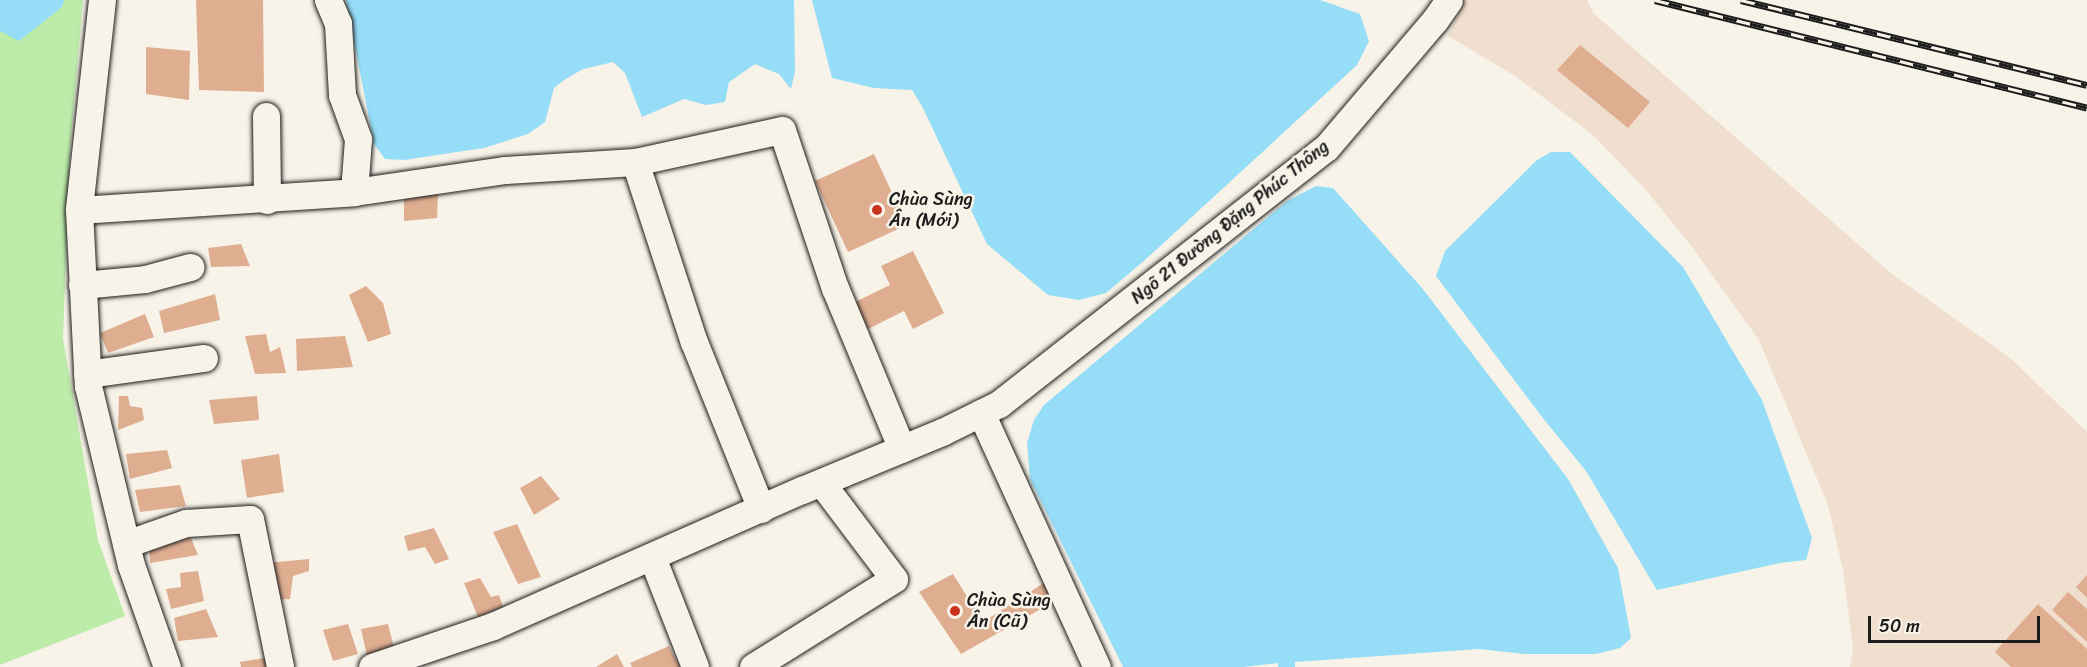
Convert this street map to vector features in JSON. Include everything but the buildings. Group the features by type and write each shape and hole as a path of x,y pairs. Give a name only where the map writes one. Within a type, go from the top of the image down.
{"street":[{"path":"102,0 79,210 87,374 126,544 167,667"},
{"path":"328,0 333,6 340,37 342,95 358,139 354,192"},
{"name":"Ngõ 21 Đường Đặng Phúc Thông","path":"372,667 433,657 494,626 761,508 902,449 999,404 1326,148 1435,20 1449,0"},
{"path":"266,116 267,200"},
{"path":"79,210 267,200 354,192 505,170 635,162 782,130 835,288 902,449"},
{"path":"635,162 694,342 761,508"},
{"path":"82,285 145,279 190,267"},
{"path":"87,374 204,358"},
{"path":"981,413 1097,667"},
{"path":"753,667 894,579 821,482"},
{"path":"126,544 186,523 250,519 280,667"},
{"path":"652,557 695,667"}],"shaded area":[{"path":"1465,0 1587,0 1593,13 1892,274 2009,357 2087,432 2087,667 1850,667 1853,648 1843,570 1828,505 1759,340 1692,247 1645,189 1593,135 1515,76 1448,36"}],"green space":[{"path":"0,0 83,0 70,148 63,338 98,540 125,616 0,665"}],"water":[{"path":"0,0 64,0 62,7 19,41 0,31"},
{"path":"346,0 794,0 795,71 791,89 779,74 755,64 729,82 725,102 706,105 684,99 642,117 625,73 613,62 583,69 554,88 545,122 528,134 484,148 404,160 385,159 374,144"},
{"path":"812,0 1320,0 1360,14 1369,41 1357,65 1145,260 1106,293 1079,300 1048,295 987,244 922,106 912,90 874,88 832,78"},
{"path":"1551,152 1570,152 1683,267 1762,400 1812,538 1806,560 1780,563 1657,590 1586,471 1542,417 1436,276 1445,251 1537,160"},
{"path":"1316,186 1333,188 1422,288 1568,479 1618,568 1631,638 1620,648 1596,654 1524,654 1479,649 1295,662 1295,667 1278,667 1278,663 1243,667 1123,667 1030,479 1027,443 1034,420 1044,405 1287,201"}],"railway":[{"path":"1655,0 2087,108"},
{"path":"1741,0 2087,85"}],"place":[{"name":"Chùa Sùng Ân (Mới)","path":"877,210"},
{"name":"Chùa Sùng Ân (Cũ)","path":"955,611"}]}
